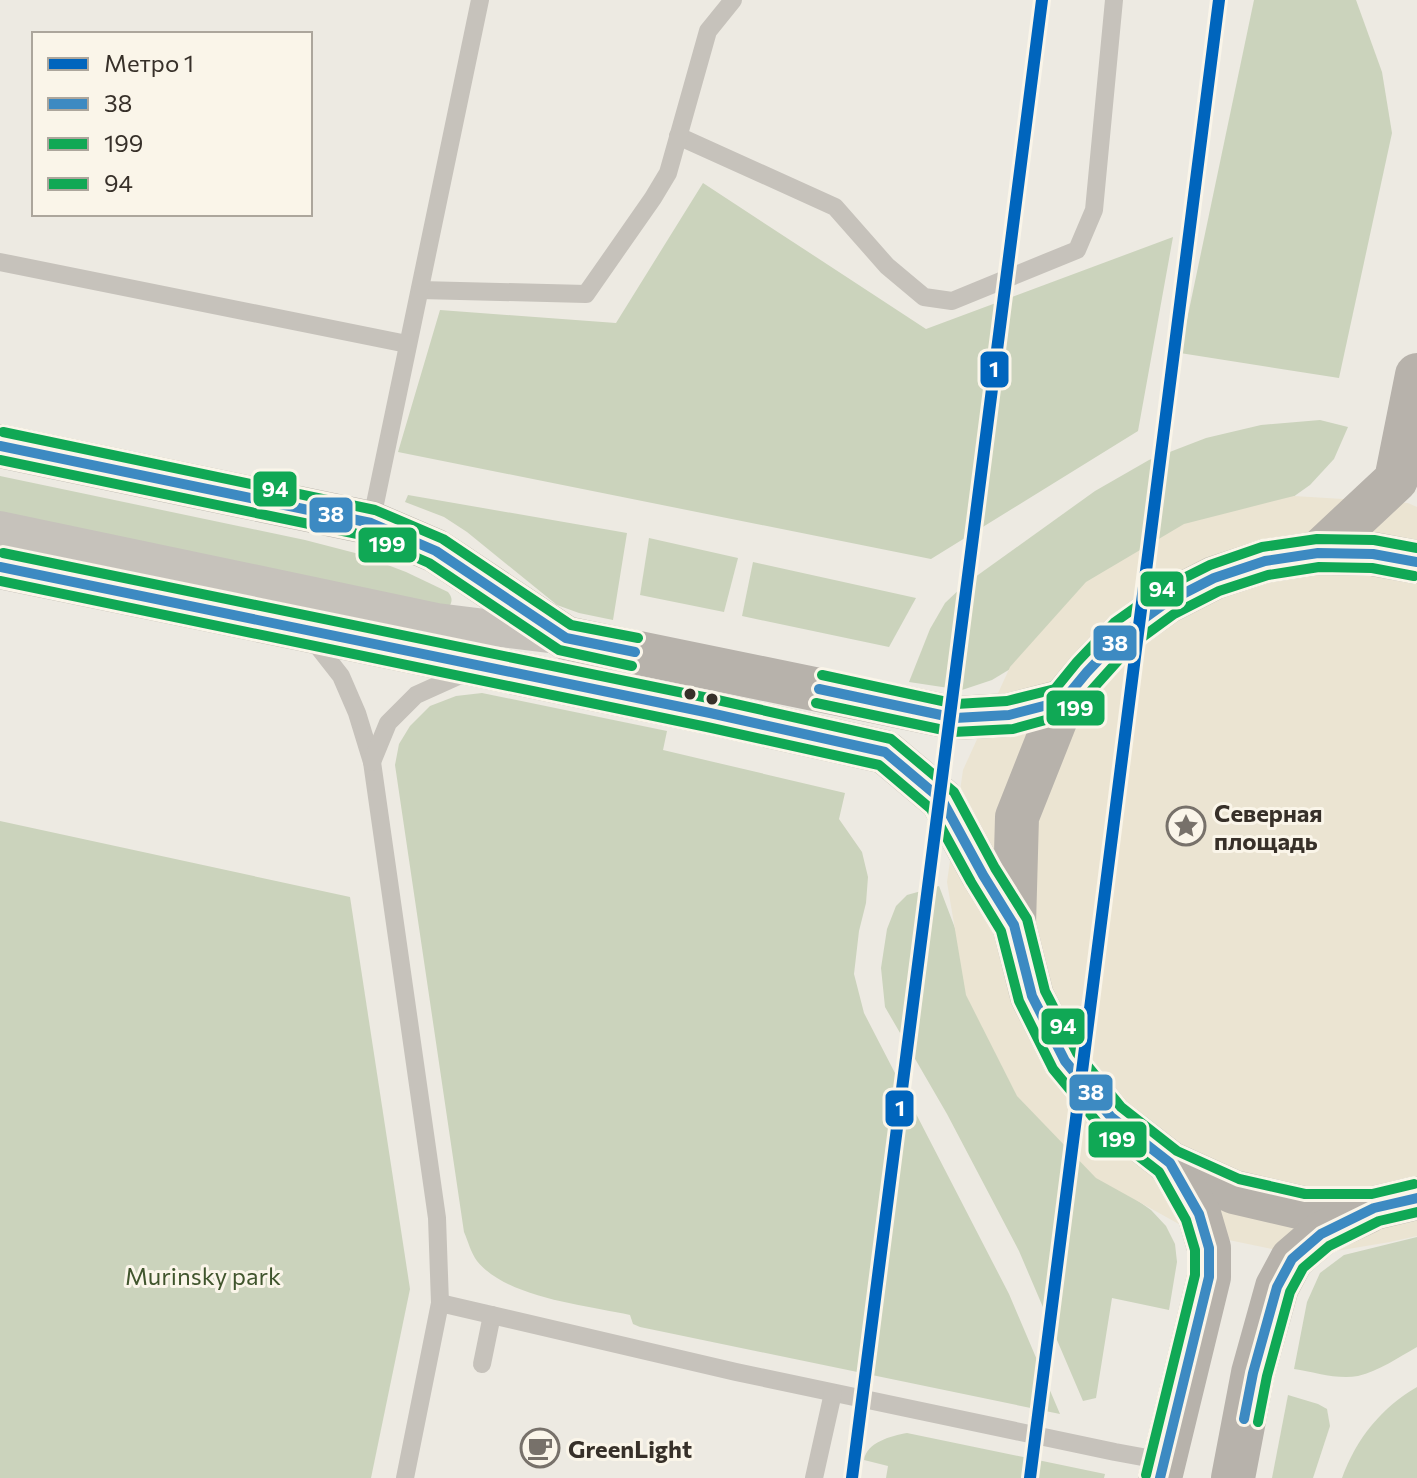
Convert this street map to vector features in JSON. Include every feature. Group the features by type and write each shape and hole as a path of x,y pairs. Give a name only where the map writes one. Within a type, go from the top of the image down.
{"main road":[{"path":"1318,553 1396,480 1417,375"},
{"path":"0,446 371,523 436,551 566,638 955,718 1009,715 1063,701"},
{"path":"1374,1208 1303,1208 1234,1192 1170,1163 1111,1117 1065,1061 1032,996 1014,925 1017,817 1063,701 1124,633 1167,602 1214,578 1265,561 1318,553 1373,554 1417,562"},
{"path":"0,567 885,752 942,800 1014,925"},
{"path":"1162,1470 1209,1277 1209,1248 1199,1214 1170,1163"},
{"path":"1233,1478 1253,1373 1277,1287 1292,1259 1321,1234 1374,1208 1417,1198"}],"street":[{"path":"0,529 437,621 566,638"}],"lane":[{"path":"371,523 480,0"},
{"path":"420,290 586,294 668,173 708,31 733,0"},
{"path":"678,136 835,207 887,266 924,297 952,301 1077,250 1094,210 1114,0"},
{"path":"0,262 407,344"},
{"path":"305,631 341,676 357,713 372,762 437,1218 440,1303 405,1478"},
{"path":"372,762 388,723 416,695 480,666"},
{"path":"440,1303 1162,1470"},
{"path":"482,1364 492,1315"},
{"path":"814,1478 833,1393"}],"green space":[{"path":"1254,0 1356,0 1382,72 1392,133 1339,378 1180,353"},
{"path":"703,183 926,329 1173,237 1138,431 931,559 398,452 440,310 616,323"},
{"path":"1320,420 1348,427 1334,459 1310,485 1286,502 992,680 962,690 909,682 930,629 945,603 964,585 1095,491 1149,460 1206,438 1261,425"},
{"path":"0,476 359,554 448,592 451,603 449,607 0,516"},
{"path":"408,495 627,533 613,620 557,605 467,532 444,517 405,502"},
{"path":"649,538 738,558 724,612 640,595"},
{"path":"753,562 916,598 889,647 742,616"},
{"path":"482,693 667,731 663,750 845,793 839,819 862,852 868,877 854,974 864,1013 1009,1294 1060,1414 640,1327 633,1324 630,1315 548,1298 507,1284 490,1274 477,1261 464,1232 395,765 399,744 410,726 430,706 456,696"},
{"name":"Murinsky park","path":"0,821 350,897 410,1289 371,1478 0,1478"},
{"path":"939,886 1006,1062 1107,1179 1151,1210 1166,1226 1175,1244 1177,1262 1169,1310 1112,1298 1096,1398 1083,1401 1019,1251 947,1114 885,1007 881,968 887,929 896,906 907,895"},
{"path":"1417,1237 1417,1347 1358,1376 1334,1376 1294,1369 1307,1302 1320,1273 1344,1255"},
{"path":"1417,1387 1417,1478 1342,1478 1371,1426 1392,1405"},
{"path":"1288,1395 1327,1409 1330,1426 1313,1478 1272,1478"},
{"path":"907,1433 1105,1474 1104,1478 886,1478 888,1466 864,1460 875,1444"}],"shaded area":[{"name":"Северная площадь","path":"1294,496 1408,503 1417,507 1417,1236 1306,1256 1195,1233 1096,1178 1017,1096 966,995 947,882 963,770 1010,667 1086,582 1184,524"}],"metro line":[{"name":"1","path":"852,1478 1042,0"},
{"name":"1","path":"1030,1478 1219,0"}],"transit line":[{"name":"94","path":"3,432 375,510 443,539 571,625 638,638"},
{"name":"38","path":"0,446 371,523 436,551 566,638 635,652"},
{"name":"199","path":"0,460 367,536 429,563 559,650 632,666"},
{"name":"94","path":"822,675 956,704 1007,701 1055,689 1115,622 1160,590 1210,565 1262,547 1317,539 1374,540 1417,548"},
{"name":"94","path":"3,553 713,699 891,739 954,792 1027,919 1045,991 1077,1053 1121,1107 1177,1151 1239,1179 1305,1194 1372,1194 1414,1184"},
{"name":"38","path":"819,689 955,718 1009,715 1063,701 1124,633 1167,602 1214,578 1265,561 1318,553 1373,554 1417,562"},
{"name":"38","path":"0,567 885,752 942,800 1014,925 1032,996 1065,1061 1111,1117 1170,1163 1199,1214 1209,1248 1209,1277 1160,1478"},
{"name":"199","path":"816,703 953,732 1013,729 1071,713 1133,644 1174,614 1219,591 1268,575 1319,567 1372,568 1414,576"},
{"name":"199","path":"0,581 879,765 931,809 1001,931 1019,1001 1053,1069 1101,1127 1159,1172 1186,1220 1195,1250 1195,1275 1146,1475"},
{"name":"38","path":"1244,1419 1253,1373 1277,1287 1292,1259 1321,1234 1374,1208 1417,1198"},
{"name":"199","path":"1258,1422 1290,1292 1303,1268 1329,1246 1379,1221 1417,1212"}],"place":[{"name":"Северная площадь","path":"1186,826"},
{"name":"GreenLight","path":"540,1448"}]}
